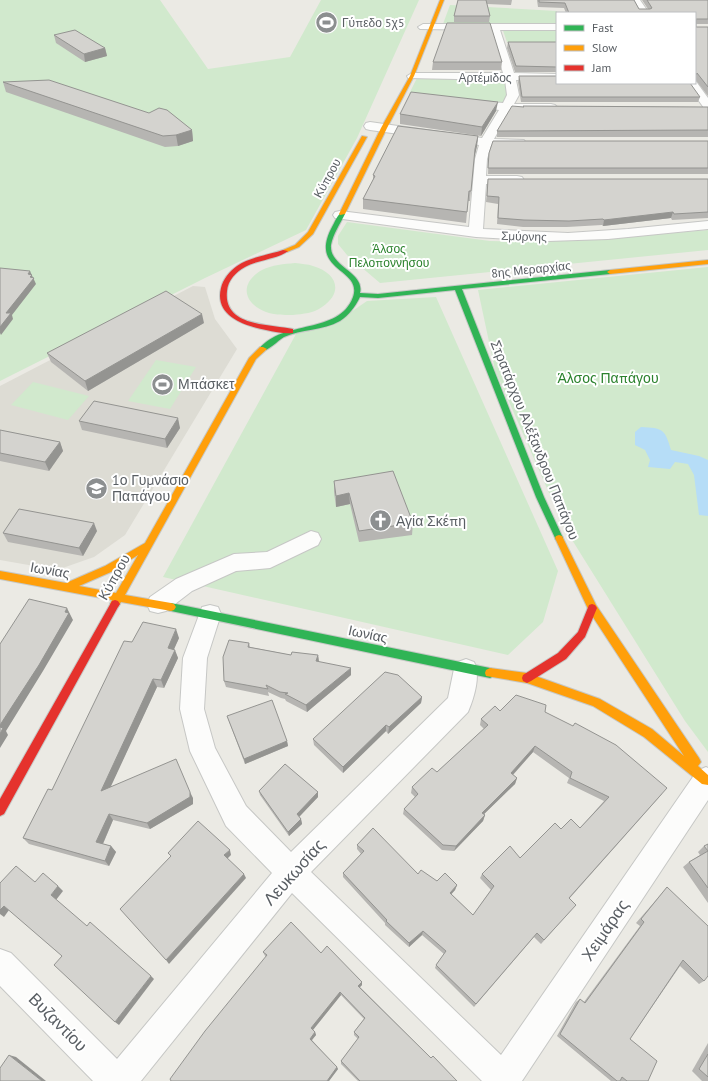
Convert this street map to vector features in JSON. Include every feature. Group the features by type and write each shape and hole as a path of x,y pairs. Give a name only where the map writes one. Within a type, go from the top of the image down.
{"street":[{"name":"Κύπρου","path":"416,40 428,27 432,0"},
{"name":"Κύπρου","path":"372,123 306,239 286,251 248,263 232,274 226,281 222,297 224,304 229,311 245,323 270,330 291,331 309,329 332,322 348,310 354,303 357,295 355,282 352,275 332,258 328,252 329,240 384,128 402,96 428,27 442,0"},
{"path":"635,0 643,12"},
{"path":"428,27 556,27"},
{"path":"476,233 481,159 486,142 513,95 509,76 494,27"},
{"path":"498,43 513,43"},
{"name":"Αρτέμιδος","path":"409,75 556,76"},
{"path":"692,108 708,107 696,79"},
{"path":"402,96 417,97"},
{"path":"454,101 506,107 561,107"},
{"path":"372,123 384,128 486,142 534,143"},
{"path":"479,180 527,180"},
{"name":"Σμύρνης","path":"340,215 476,233 549,237 608,234 708,225"},
{"name":"8ης Μεραρχίας","path":"357,295 378,296 708,262"},
{"name":"Στρατάρχου Αλέξανδρου Παπάγου","path":"458,288 540,498 592,608 707,781"},
{"name":"Κύπρου","path":"245,323 251,333"},
{"name":"Κύπρου","path":"0,810 253,358 266,345 291,331"},
{"name":"Κύπρου","path":"253,345 253,358"},
{"path":"158,604 184,585 234,563 270,560 311,539"},
{"path":"67,587 108,569 148,544"},
{"name":"Ιωνίας","path":"0,575 210,614 466,669 527,678 596,702 648,733 707,781"},
{"path":"527,678 562,656 582,634 592,608"},
{"path":"210,614 195,658 192,709 203,752 236,816 503,1080"},
{"name":"Λευκωσίας","path":"120,1081 291,872 458,704 466,669"},
{"name":"Χειμάρας","path":"503,1080 707,781"},
{"name":"Βυζαντίου","path":"0,964 116,1081"}],"shaded area":[{"path":"193,286 205,287 215,319 237,349 125,535 94,557 57,570 0,560 0,386"}],"green space":[{"path":"0,0 160,0 208,69 290,57 321,0 419,0 357,138 306,230 205,278 0,381"},
{"path":"450,5 557,11 556,42 507,42 501,25 443,24"},
{"path":"417,78 503,81 510,93 505,105 409,94"},
{"name":"Άλσος Πελοποννήσου","path":"347,222 490,241 535,242 614,238 708,230 708,250 380,283 347,255 338,244 338,236"},
{"path":"295,263 309,265 328,273 335,284 333,295 329,301 316,311 293,315 269,313 258,308 252,303 248,298 247,286 255,275 270,267"},
{"name":"Άλσος Παπάγου","path":"708,267 708,752 685,721 564,527 495,370 478,290"},
{"path":"436,297 558,571 543,622 508,655 163,577 296,334 335,323 367,301"},
{"name":"Μπάσκετ","path":"156,360 196,367 170,409 128,401"},
{"path":"33,382 89,396 68,420 11,405"}],"water":[{"path":"641,427 654,428 662,431 667,438 671,450 699,456 708,460 708,516 699,515 694,475 688,464 675,462 670,469 648,467 650,460 645,450 635,445 635,432"}],"building":[{"path":"458,0 486,0 490,16 454,16"},
{"path":"539,0 634,0 639,9 650,9 652,8 647,0 708,0 708,19 696,19 696,12 569,12 565,3 539,2"},
{"path":"447,23 490,23 502,62 433,62"},
{"path":"696,27 708,27 708,87 697,73 696,74"},
{"path":"75,30 105,48 84,54 54,35"},
{"path":"508,42 556,42 556,67 516,66"},
{"path":"519,76 556,76 556,84 691,84 700,97 522,97"},
{"path":"49,80 149,113 159,108 167,110 192,130 176,135 163,136 3,82"},
{"path":"411,92 498,102 482,127 400,114"},
{"path":"512,106 708,107 708,130 497,131"},
{"path":"398,126 478,136 467,212 363,199 375,176 373,175"},
{"path":"493,141 708,141 708,168 488,168 489,153"},
{"path":"488,179 708,179 708,212 674,214 673,212 604,220 569,221 498,218 499,197 487,196"},
{"path":"0,268 30,271 28,274 32,275 30,277 34,278 6,313 11,313 0,327"},
{"path":"166,291 202,314 85,381 47,353"},
{"path":"94,401 178,418 165,439 79,421"},
{"path":"0,430 60,442 45,462 0,453"},
{"name":"Αγία Σκέπη","path":"393,471 413,523 359,531 349,493 336,496 334,481"},
{"path":"19,509 94,523 79,548 3,533"},
{"path":"29,599 67,608 65,612 69,613 39,665 0,725 0,644"},
{"path":"143,622 176,629 168,648 175,650 161,680 153,679 101,791 176,759 190,792 190,797 147,823 109,814 96,842 111,846 105,861 23,838 48,789 52,790 124,641 132,642"},
{"path":"229,640 249,643 248,647 291,655 292,652 318,655 316,661 351,668 306,705 285,694 288,693 280,692 266,685 268,689 224,681 223,657"},
{"path":"385,672 398,675 422,697 389,727 386,725 343,767 313,739"},
{"path":"516,695 546,705 545,712 573,726 575,723 616,745 667,788 569,898 576,905 544,940 537,933 476,1004 436,965 446,951 423,931 409,943 386,921 387,920 343,873 364,851 357,845 373,828 418,874 421,870 437,881 445,873 457,885 450,893 473,915 494,886 482,874 510,846 520,858 555,823 561,829 571,819 580,828 609,797 570,778 572,772 535,746 511,773 517,778 482,813 485,815 456,846 443,845 404,809 418,794 412,787 432,768 437,772 488,725 481,719 495,706 500,711"},
{"path":"272,700 287,741 244,759 227,716"},
{"path":"0,727 3,728 0,734"},
{"path":"285,764 318,792 297,814 301,819 288,832 259,791"},
{"path":"198,821 230,850 224,855 244,874 166,960 120,909 171,856 168,853"},
{"path":"708,844 708,851 704,846"},
{"path":"708,851 708,888 689,862"},
{"path":"16,866 35,882 43,873 58,886 51,895 87,926 90,922 151,976 115,1022 54,965 62,956 4,906 0,910 0,883"},
{"path":"667,887 708,926 708,976 704,981 683,960 630,1039 657,1061 648,1081 627,1081 622,1077 620,1081 617,1081 560,1034 580,999 585,1003 644,922 641,919"},
{"path":"291,922 321,953 327,946 362,982 358,986 431,1058 433,1056 457,1081 360,1081 341,1061 359,1037 354,1032 365,1018 340,992 311,1028 315,1032 310,1039 337,1067 327,1081 171,1081 170,1079 205,1031 267,955 263,952"},
{"path":"708,1054 708,1077 699,1069"},
{"path":"9,1055 42,1081 0,1081 0,1068"}],"traffic: fast":[{"path":"263,349 269,343 287,333 320,326 336,320 344,315 356,298 358,290 356,283 352,277 329,255 328,244 342,214"},
{"path":"357,295 378,296 610,272"},
{"path":"458,288 540,497 559,538"},
{"path":"171,607 490,673"}],"traffic: slow":[{"path":"342,214 384,128 412,76 442,0"},
{"path":"285,251 297,246 311,233 364,137"},
{"path":"610,272 708,262"},
{"path":"115,604 253,358 263,349"},
{"path":"559,538 592,608 695,762"},
{"path":"67,587 108,569 145,546"},
{"path":"0,575 171,607"},
{"path":"490,673 527,678 596,702 648,733 706,780"}],"traffic: jam":[{"path":"285,251 252,261 238,268 230,276 226,283 224,290 224,301 228,310 236,317 246,322 270,329 291,331"},
{"path":"0,810 115,604"},
{"path":"527,678 562,656 582,634 592,608"}],"place":[{"name":"Γύπεδο 5χ5","path":"326,22"},
{"name":"Μπάσκετ","path":"162,384"},
{"name":"1ο Γυμνάσιο Παπάγου","path":"96,488"},
{"name":"Αγία Σκέπη","path":"380,521"}]}
